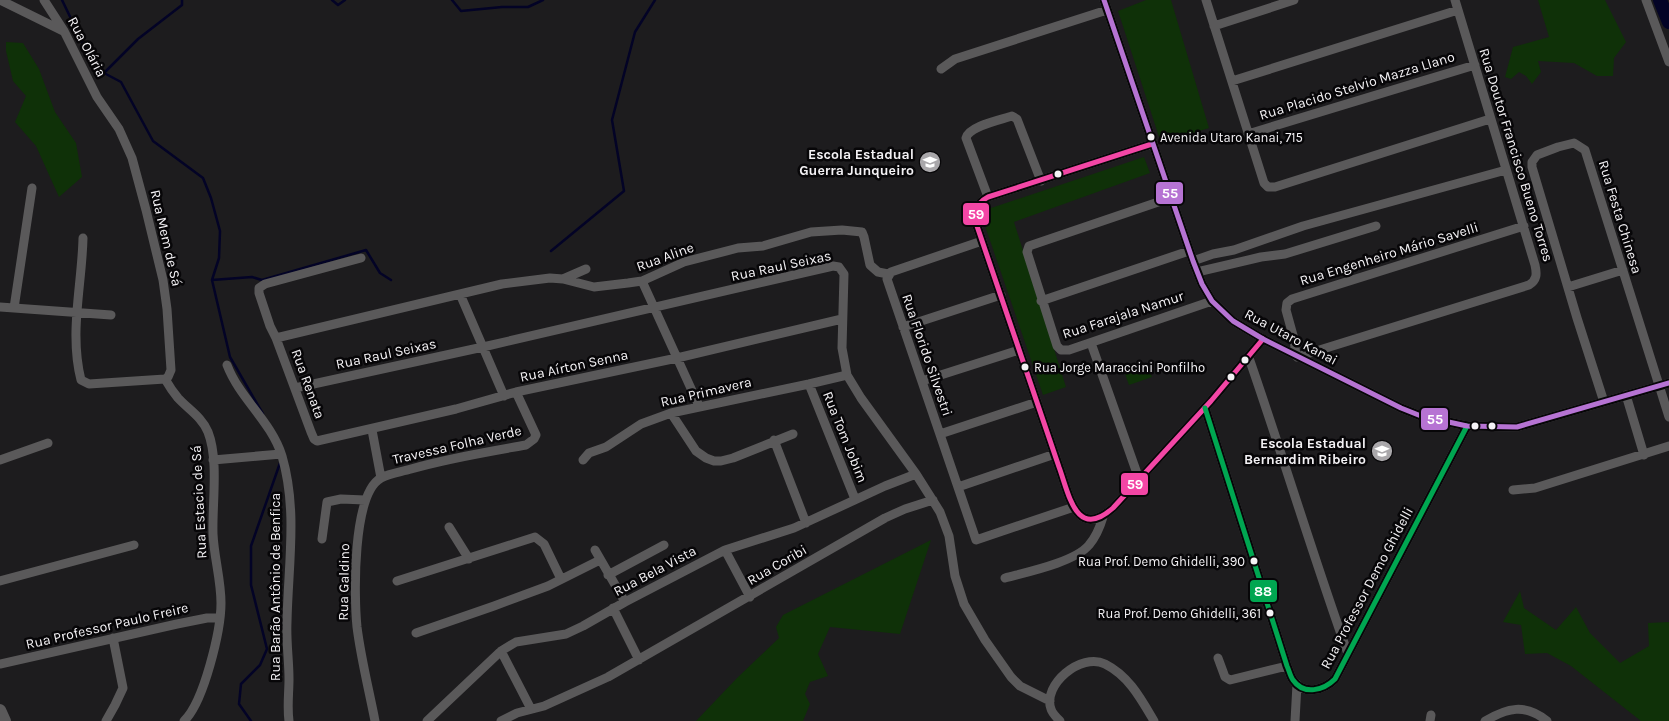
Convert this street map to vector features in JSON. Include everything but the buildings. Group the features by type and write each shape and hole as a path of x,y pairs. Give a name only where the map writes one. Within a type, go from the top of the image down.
{"street":[{"path":"0,0 64,31"},
{"name":"Rua Olária","path":"44,0 64,31 104,108"},
{"path":"1206,0 1266,186 1271,188 1490,119"},
{"path":"1214,26 1294,0"},
{"name":"Rua Doutor Francisco Bueno Torres","path":"1297,356 1529,285 1534,280 1537,273 1524,226 1455,0"},
{"path":"1646,0 1669,62"},
{"path":"940,69 954,60 1106,3"},
{"name":"Rua Utaro Kanai","path":"1106,3 1188,251 1212,301 1233,321 1263,340 1401,408 1429,418 1467,426 1517,427 1669,383"},
{"path":"1232,81 1458,10"},
{"name":"Rua Placido Stelvio Mazza Llano","path":"1248,134 1475,64"},
{"name":"Rua Mem de Sá","path":"104,108 119,129 132,158 162,280 167,309 171,370 165,379"},
{"path":"988,197 966,138 967,134 972,130 1005,118 1012,116 1017,119 1041,181"},
{"name":"Rua Festa Chinesa","path":"1604,402 1532,167 1532,162 1537,155 1574,143 1585,150 1669,417"},
{"path":"1103,517 1096,520 1084,519 1076,512 982,241 975,214 981,201 988,197 1152,144"},
{"path":"1193,261 1213,254 1234,250 1303,226 1506,170"},
{"path":"14,308 32,188"},
{"name":"Rua Farajala Namur","path":"1170,198 1029,246 1027,252 1059,349 1069,350 1212,301"},
{"path":"1197,272 1285,254 1376,226"},
{"name":"Rua Engenheiro Mário Savelli","path":"1297,356 1286,310 1287,303 1292,299 1524,226"},
{"name":"Rua Aline","path":"276,338 502,284 537,278 564,279 594,287 642,281 684,262 738,248 762,246 811,232 862,232 870,265 878,272 888,274"},
{"path":"83,238 83,261 77,312 77,345 81,380 89,384 165,379"},
{"path":"888,274 982,241"},
{"path":"1042,301 1188,251"},
{"name":"Rua Renata","path":"314,439 270,326 259,288 265,284 361,258"},
{"name":"Rua Raul Seixas","path":"295,388 836,266 844,274 842,348 847,375 940,512 949,536 955,576 964,604 986,640 1011,677 1020,686 1050,701"},
{"path":"564,279 586,269"},
{"path":"1568,287 1623,270"},
{"name":"Rua Florido Silvestri","path":"888,274 886,279 977,543 1074,507"},
{"path":"642,281 699,406"},
{"path":"460,294 504,396"},
{"path":"903,326 1001,295"},
{"path":"0,307 111,314"},
{"name":"Rua Aírton Senna","path":"314,439 320,442 516,392 677,358 842,319"},
{"path":"1005,578 1042,568 1078,554 1089,545 1103,517 1205,408 1263,340"},
{"path":"1091,343 1139,479"},
{"path":"922,381 1019,350"},
{"path":"1249,358 1348,654"},
{"name":"Rua Barão Antônio de Benfica","path":"227,366 238,388 266,423 281,454 288,480 291,525 286,624 289,661 289,721"},
{"name":"Rua Primavera","path":"583,460 589,453 606,447 641,424 671,413 847,375"},
{"name":"Rua Estacio de Sá","path":"165,379 174,394 203,423 208,432 212,448 213,534 220,591 220,618 207,674 194,707 184,721"},
{"name":"Rua Tom Jobim","path":"809,384 855,499"},
{"name":"Travessa Folha Verde","path":"381,478 447,459 526,445 536,435 516,392"},
{"path":"1626,395 1644,454"},
{"path":"940,434 1037,402"},
{"path":"1205,408 1286,666 1297,684 1295,721"},
{"path":"671,413 696,451 714,461 733,458 792,434"},
{"name":"Rua Professor Demo Ghidelli","path":"1297,684 1309,690 1322,689 1335,679 1467,426"},
{"path":"372,430 381,478"},
{"path":"774,440 806,523"},
{"path":"0,460 48,443"},
{"path":"1513,490 1535,488 1669,446"},
{"path":"212,460 281,454"},
{"path":"958,487 1055,454"},
{"name":"Rua Bela Vista","path":"427,721 502,650 516,642 566,634 725,550 806,523 855,499 916,474"},
{"name":"Rua Galdino","path":"375,721 358,628 355,587 359,535 365,500 371,489 381,478"},
{"path":"322,539 327,502 341,499 365,500"},
{"name":"Rua Coribi","path":"501,721 517,713 544,706 608,677 885,518 933,500"},
{"path":"449,527 469,560"},
{"path":"397,581 469,560 535,537 544,544 561,579"},
{"path":"0,581 134,545"},
{"path":"608,575 664,545"},
{"path":"595,550 624,602"},
{"path":"725,550 750,596"},
{"path":"416,633 494,606 561,579 600,560"},
{"path":"613,608 638,660"},
{"name":"Rua Professor Paulo Freire","path":"0,664 207,618 220,618"},
{"path":"106,721 116,705 123,688 112,638"},
{"path":"502,650 531,709"},
{"path":"1218,658 1225,677 1230,680 1286,666"},
{"path":"1060,721 1051,710 1051,694 1055,685 1067,672 1082,662 1093,661 1104,663 1118,672 1136,690 1154,721"},
{"path":"1485,721 1508,710 1519,709 1530,710 1547,721"},
{"path":"0,710 5,721"}],"green space":[{"path":"1146,0 1171,0 1209,128 1161,143 1118,11"},
{"path":"1538,0 1605,0 1626,42 1614,58 1613,76 1597,76 1574,63 1538,61 1541,72 1532,84 1526,76 1519,72 1511,79 1505,77 1513,47 1549,37"},
{"path":"6,42 23,43 39,69 55,112 76,143 82,177 59,197 36,146 15,122 26,96 13,81 6,51"},
{"path":"1144,157 1150,173 1014,222 1066,387 1043,395 983,220 985,210"},
{"path":"1147,363 1152,377 1129,385 1124,371"},
{"path":"931,540 900,634 830,627 818,654 828,676 810,682 805,694 810,704 803,721 696,721 779,638 776,627 783,615"},
{"path":"1520,591 1524,608 1556,630 1576,607 1590,633 1620,663 1649,646 1648,623 1669,622 1669,721 1641,721 1571,666 1547,653 1525,654 1521,625 1503,622"}],"waterway":[{"path":"62,0 87,52 94,58 104,73 121,82 153,141 203,178 211,198 220,231 219,258 212,280 230,357 263,414"},
{"path":"104,73 138,39 182,5 182,0"},
{"path":"332,0 338,5 345,0"},
{"path":"452,0 461,11 502,7 528,7 543,0"},
{"path":"551,251 624,191 612,120 635,32 655,0"},
{"path":"1660,0 1669,22"},
{"path":"212,280 252,277 262,280 366,250 380,273 391,280"},
{"path":"251,721 239,704 241,684 260,665 267,649 251,585 251,546 280,463"}],"transit line":[{"name":"55","path":"1104,0 1202,284 1212,301 1233,321 1263,339 1401,408 1421,416 1467,426 1517,427 1669,383"},
{"name":"59","path":"1152,144 988,197 977,209 977,226 1066,489 1076,510 1082,517 1090,519 1100,517 1113,508 1211,401 1263,339"},
{"name":"88","path":"1205,408 1291,677 1298,685 1308,690 1325,686 1335,679 1467,426"}],"place":[{"name":"Avenida Utaro Kanai, 715","path":"1151,137"},
{"name":"Escola Estadual Guerra Junqueiro","path":"930,162"},
{"name":"Rua Jorge Maraccini Ponfilho","path":"1025,367"},
{"name":"Escola Estadual Bernardim Ribeiro","path":"1382,451"},
{"name":"Rua Prof. Demo Ghidelli, 390","path":"1254,561"},
{"name":"Rua Prof. Demo Ghidelli, 361","path":"1270,613"}]}
